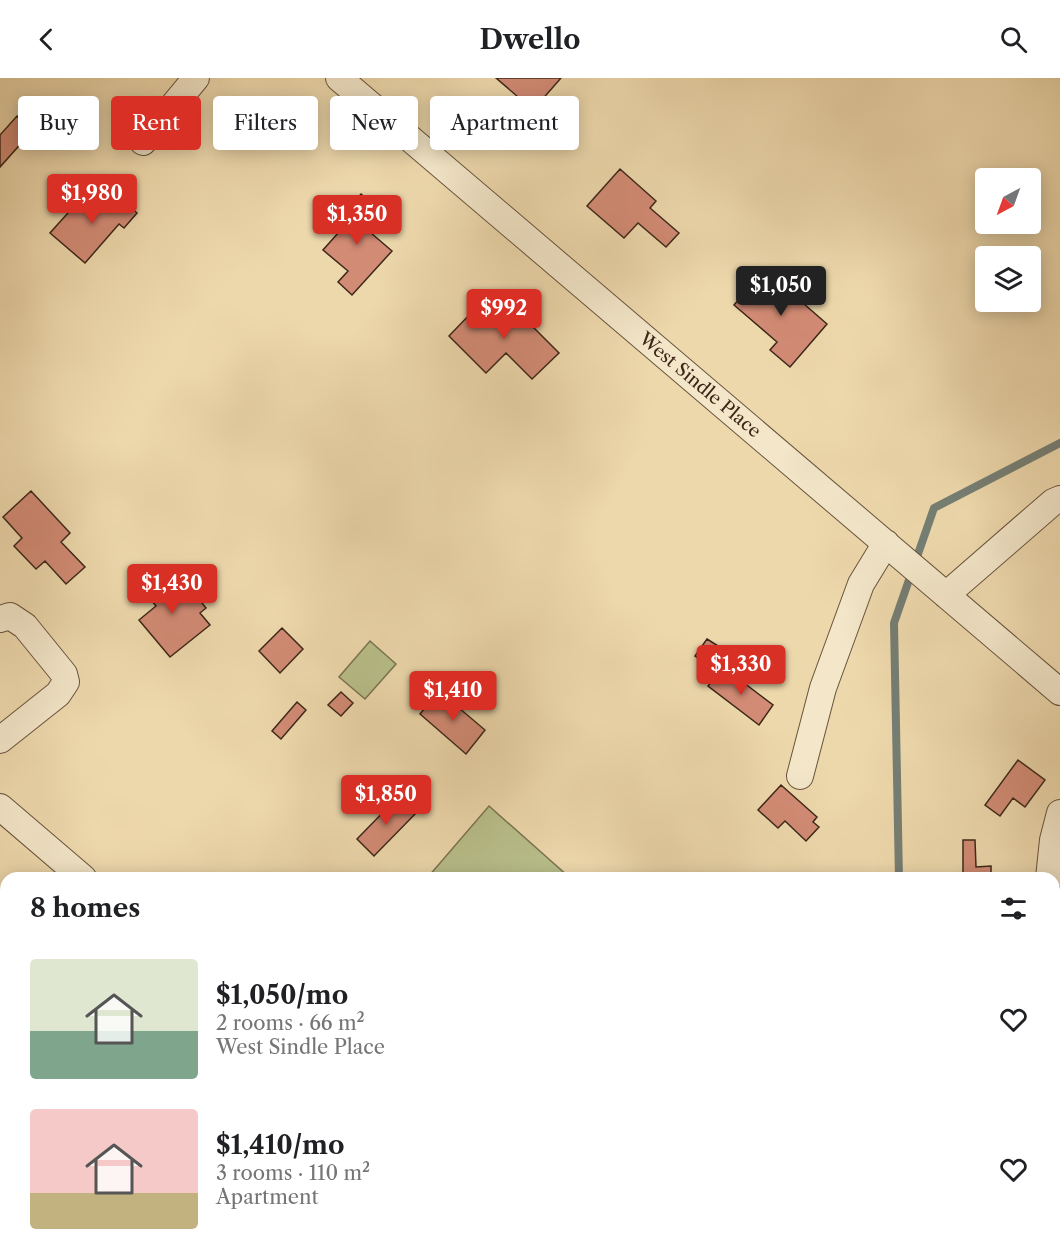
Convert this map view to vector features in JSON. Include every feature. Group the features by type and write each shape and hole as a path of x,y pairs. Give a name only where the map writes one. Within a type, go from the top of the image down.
{"street":[{"path":"181,96 196,78"},
{"name":"West Sindle Place","path":"339,78 1060,692"},
{"path":"946,595 1053,502 1060,499"},
{"path":"800,776 823,688 861,584 885,543"},
{"path":"0,619 10,616 25,626 64,674 66,682 58,694 0,740"},
{"path":"0,807 76,872"},
{"path":"1050,872 1053,840 1060,813"}],"green space":[{"path":"370,641 396,664 365,699 339,677"},
{"path":"489,806 563,872 432,872"}],"building":[{"path":"496,78 561,78 545,96 517,96"},
{"path":"18,117 18,147 0,167 0,135"},
{"path":"620,169 656,201 650,208 679,233 666,247 638,223 624,238 587,206"},
{"path":"115,193 137,213 124,228 119,224 85,263 50,233 84,195 100,210"},
{"path":"361,194 379,210 364,227 392,251 352,295 338,282 348,271 323,250 347,223 340,218"},
{"path":"765,270 827,324 790,367 770,350 777,342 734,305"},
{"path":"504,298 559,353 532,379 506,353 486,373 449,336 475,309 484,317"},
{"path":"31,491 70,533 61,542 85,567 66,584 45,561 36,569 14,546 22,538 3,517"},
{"path":"164,569 178,586 174,589 183,600 193,592 206,608 200,613 210,625 170,657 139,620 156,606 141,588"},
{"path":"282,628 303,649 280,673 259,651"},
{"path":"707,639 726,651 714,668 695,656"},
{"path":"723,667 773,705 759,725 708,686"},
{"path":"439,691 485,730 466,754 420,714"},
{"path":"341,692 353,703 341,716 328,705"},
{"path":"297,702 306,710 281,739 272,731"},
{"path":"1018,760 1045,780 1025,807 1013,798 1000,816 985,805"},
{"path":"781,785 817,817 813,822 819,827 806,841 785,821 778,828 758,810"},
{"path":"399,796 416,813 374,856 357,839"},
{"path":"963,840 975,840 976,867 991,866 991,872 963,872"}],"waterway":[{"path":"899,872 894,623 934,508 1060,443"}]}
